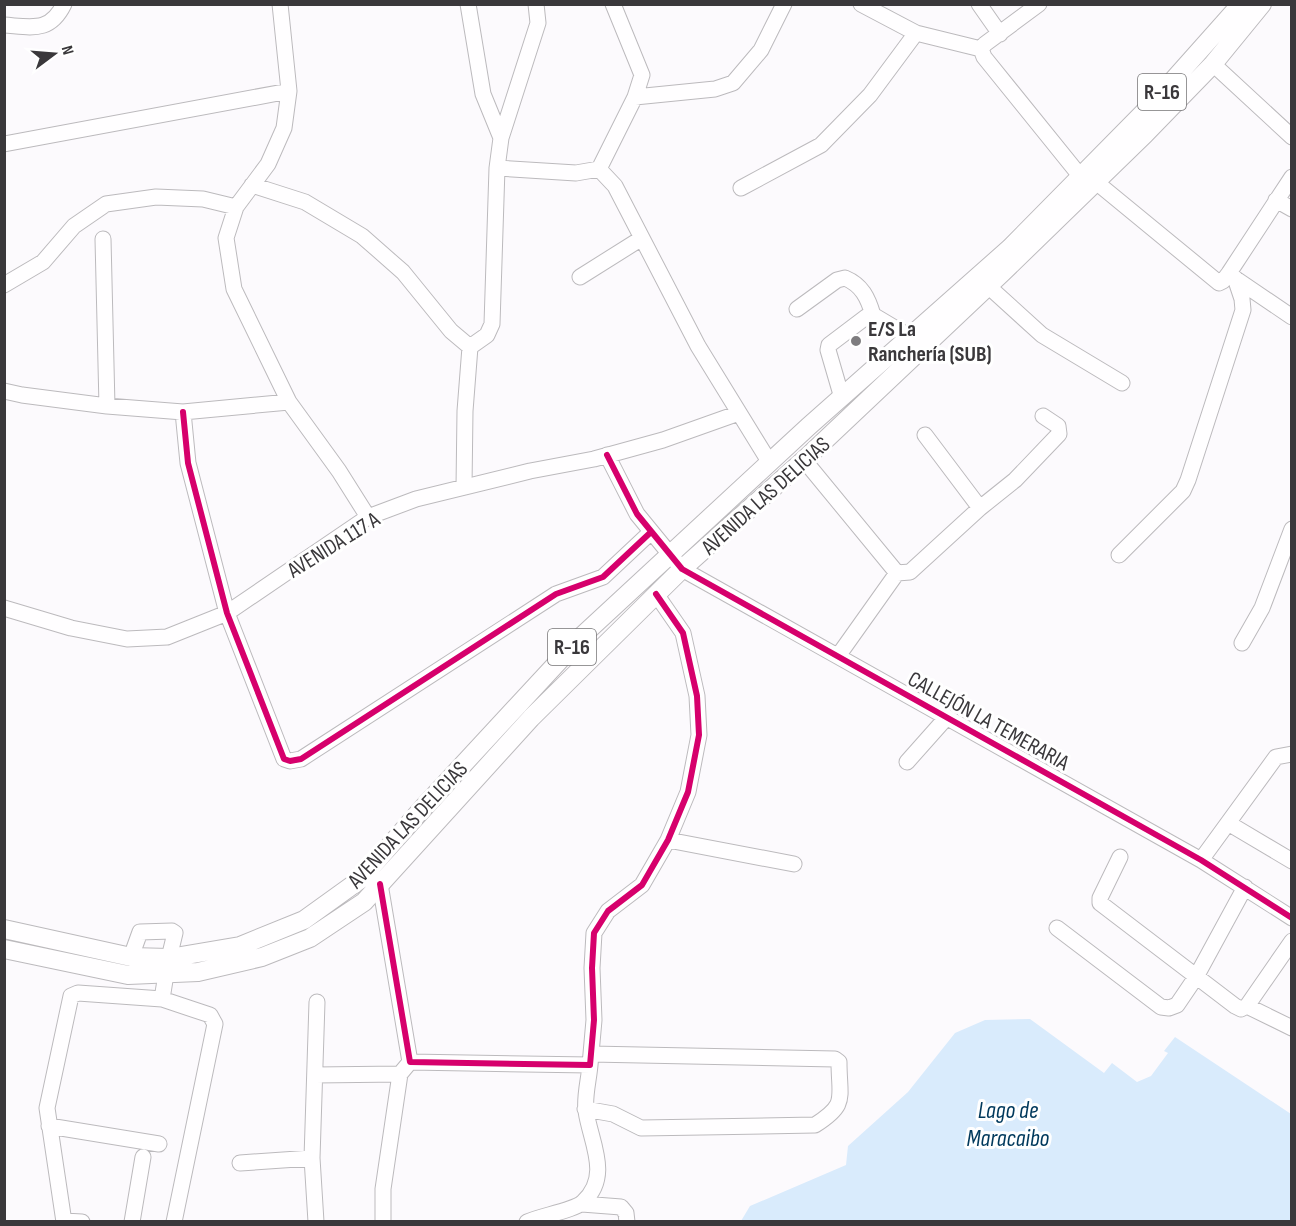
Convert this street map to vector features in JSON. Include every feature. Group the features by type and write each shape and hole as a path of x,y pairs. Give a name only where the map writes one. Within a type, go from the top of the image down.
{"main road":[{"name":"AVENIDA LAS DELICIAS","path":"4,949 128,975 240,946 304,920 361,879 420,811 583,635 804,460 988,286 1088,179 1241,4"},
{"name":"AVENIDA LAS DELICIAS","path":"4,928 198,972 262,957 310,938 364,902 531,718 656,594 676,562 770,463 1213,64 1262,4"}],"street":[{"path":"4,25 42,28 58,16 64,4"},
{"path":"280,4 289,91 284,128 268,164 236,207 226,238 234,289 289,402 339,471 368,517"},
{"path":"468,4 483,94 501,138"},
{"path":"470,347 487,335 492,324 497,168 501,138 538,23 536,4"},
{"path":"599,169 635,97 642,75 613,4"},
{"path":"635,97 715,89 733,83 761,50 784,4"},
{"path":"861,4 916,33 981,49"},
{"path":"979,4 1000,34"},
{"path":"981,49 1032,7"},
{"path":"741,188 821,145 870,95 916,33"},
{"path":"981,49 984,57 1088,179 1219,283 1232,276 1292,177"},
{"path":"1213,64 1292,136"},
{"path":"4,144 289,91"},
{"path":"497,168 576,173 599,169"},
{"path":"599,169 615,186 698,346 770,463"},
{"path":"252,186 305,202 362,236 403,272 451,331 470,347"},
{"path":"4,285 43,262 74,226 106,204 156,197 203,199 236,207"},
{"path":"1276,200 1292,209"},
{"path":"580,278 642,238"},
{"path":"104,239 107,406"},
{"path":"1232,276 1292,317"},
{"path":"1119,555 1183,491 1188,480 1241,317 1242,299 1232,276"},
{"path":"797,309 837,280 845,278 854,282 863,291 873,315 910,337"},
{"path":"988,286 1042,335 1122,383"},
{"path":"842,398 828,350 829,345 866,317 873,315"},
{"path":"464,487 465,411 470,347"},
{"path":"4,391 107,406 183,412 289,402"},
{"path":"183,412 188,464 227,613 284,759 290,762 301,759 556,594 603,578 651,532"},
{"name":"AVENIDA 117 A","path":"4,608 71,628 127,639 167,637 227,613 368,517 416,499 663,440 739,413"},
{"path":"897,573 910,572 980,508 1015,480 1059,434 1058,426 1042,416"},
{"path":"926,435 980,508"},
{"path":"607,455 637,514 676,562"},
{"path":"804,460 897,573"},
{"path":"1242,643 1262,608 1292,528"},
{"name":"CALLEJÓN LA TEMERARIA","path":"676,562 1201,860 1292,918"},
{"path":"838,656 897,573"},
{"path":"582,1204 594,1187 598,1167 595,1143 585,1109 594,1020 592,968 594,933 608,911 642,885 668,840 688,792 699,735 697,696 683,633 656,594"},
{"path":"907,762 947,717"},
{"path":"1201,860 1276,757 1292,754"},
{"path":"1228,823 1292,861"},
{"path":"668,840 794,864"},
{"path":"1120,857 1100,898 1100,903 1241,1009 1247,1006 1292,941"},
{"path":"380,884 405,1068 383,1189 383,1221"},
{"path":"1057,928 1161,1007 1169,1008 1177,1005 1196,977 1245,887"},
{"path":"131,957 140,932 172,931 175,933 162,999"},
{"path":"82,1221 64,1221 47,1108 71,996 78,993 162,999 210,1015 215,1024 174,1221"},
{"path":"316,1221 312,1158 317,1002"},
{"path":"1247,1006 1292,1028"},
{"path":"315,1075 590,1059 835,1059 839,1062 840,1105 834,1113 815,1125 641,1128 613,1114 585,1109"},
{"path":"49,1126 159,1144"},
{"path":"132,1221 143,1157"},
{"path":"240,1163 312,1158"},
{"path":"527,1221 582,1204 621,1207 626,1213 627,1221"}],"water":[{"name":"Lago de Maracaibo","path":"1030,1019 1104,1073 1112,1063 1137,1082 1151,1076 1168,1053 1164,1051 1175,1037 1291,1114 1291,1221 741,1221 750,1206 846,1165 848,1146 908,1092 955,1033 985,1020"}],"cycle path":[{"path":"183,412 188,463 227,613 284,759 290,761 301,759 556,594 603,577 651,532"},
{"path":"607,455 637,514 682,569 1201,860 1292,918"},
{"path":"380,884 410,1062 590,1065 594,1020 592,968 594,933 608,911 642,885 668,840 688,792 699,735 697,696 683,633 656,594"}],"place":[{"name":"E/S La Ranchería (SUB)","path":"856,341"}]}
